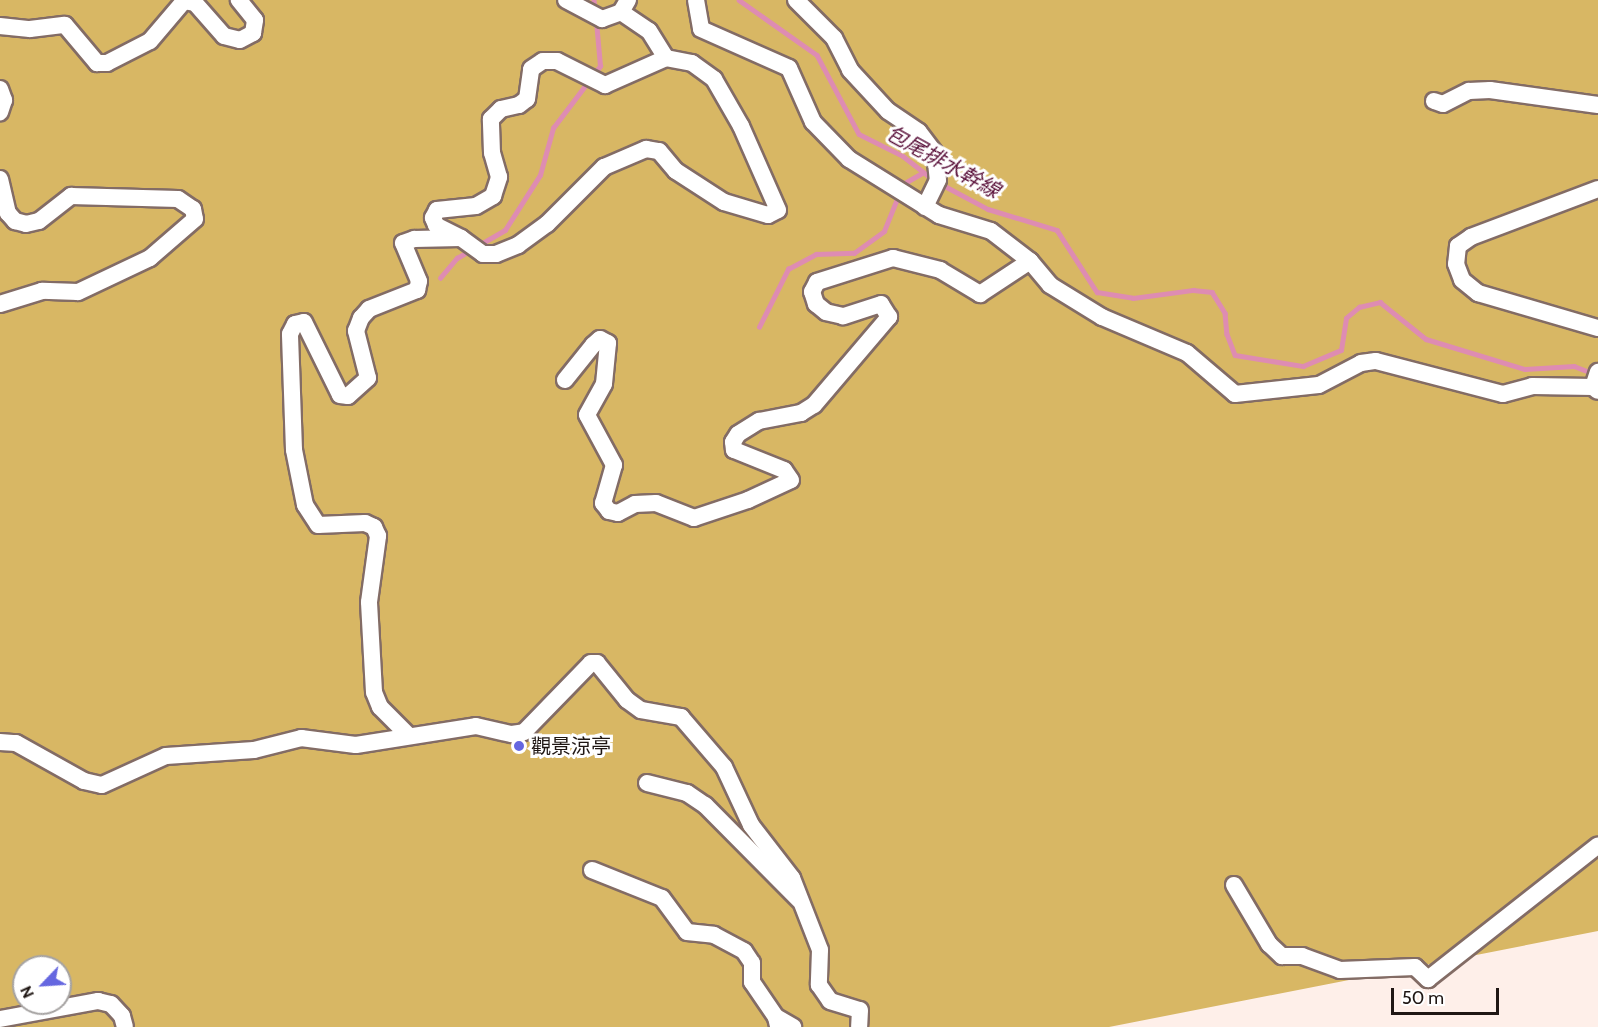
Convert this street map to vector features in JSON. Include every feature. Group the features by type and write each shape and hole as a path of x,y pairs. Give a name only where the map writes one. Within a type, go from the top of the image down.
{"lane":[{"path":"0,26 30,29 65,25 97,63 107,63 150,41 184,1 195,3 224,36 240,40 253,33 255,20 239,0"},
{"path":"566,0 602,19 625,6 649,31 666,58"},
{"path":"696,0 701,29 789,68 813,122 849,159 925,207 991,231 1030,261 1050,285 1102,318 1188,353 1235,394 1319,385 1361,363 1376,361 1503,394 1532,386 1596,383"},
{"path":"796,0 834,38 850,70 888,111 919,132 935,153 937,186 925,207"},
{"path":"666,58 692,63 714,79 741,126 778,210 768,214 724,202 676,171 659,151 646,149 603,167 547,224 518,245 496,254 483,254 461,238 436,225 433,218 437,210 476,206 493,196 499,177 492,153 491,119 501,110 519,105 527,99 531,69 543,61 557,61 590,75 605,85 666,58"},
{"path":"0,89 3,100 0,112"},
{"path":"1434,101 1443,104 1469,91 1490,90 1598,105"},
{"path":"0,179 8,213 15,221 26,224 39,221 71,196 178,199 193,209 195,219 150,258 78,292 42,291 0,304"},
{"path":"1598,189 1472,237 1458,246 1456,264 1462,280 1478,293 1598,328"},
{"path":"409,736 380,707 374,692 369,602 378,536 374,527 365,523 318,525 305,505 294,450 290,334 295,324 304,322 340,395 348,396 368,378 356,331 361,318 369,309 417,290 419,281 403,243 414,239 461,238"},
{"path":"565,380 593,345 600,339 608,343 604,384 587,415 614,465 603,503 609,511 618,513 635,504 656,503 694,518 748,500 791,480 784,470 734,450 733,442 738,434 759,421 801,413 814,405 889,317 881,304 843,316 826,312 814,298 812,292 817,282 893,258 940,270 980,294 1030,261"},
{"path":"0,742 16,743 84,781 102,784 166,756 254,750 301,738 356,745 476,726 512,734 524,732 591,663 597,663 627,700 641,710 681,717 707,744 724,767 752,825 792,878 820,950 819,985 830,1000 860,1010 859,1027"},
{"path":"647,783 687,793 705,805 802,903"},
{"path":"1234,885 1269,944 1282,956 1302,956 1340,970 1415,967 1428,979 1598,845"},
{"path":"592,870 662,898 687,932 714,935 744,951 752,963 752,982 777,1022 793,1027"},
{"path":"0,1019 98,1000 111,1004 122,1016 125,1027"}],"shaded area":[{"path":"0,0 1598,0 1598,931 1109,1027 0,1027"}],"waterway":[{"name":"包尾排水幹線","path":"594,0 595,10"},
{"name":"包尾排水幹線","path":"739,0 817,55 859,134 903,156 934,180"},
{"name":"包尾排水幹線","path":"479,245 505,230 540,175 553,128 600,66 596,21"},
{"path":"759,327 788,269 816,254 854,253 884,231 903,184 922,173"},
{"name":"包尾排水幹線","path":"941,184 988,209 1057,230 1097,292 1133,298 1193,290 1212,292 1225,313 1227,334 1235,355 1303,366 1341,350 1346,318 1359,307 1380,302 1426,339 1525,369 1574,366 1595,374"},
{"name":"包尾排水幹線","path":"440,278 457,258 471,250"}],"place":[{"name":"觀景涼亭","path":"519,746"}]}
